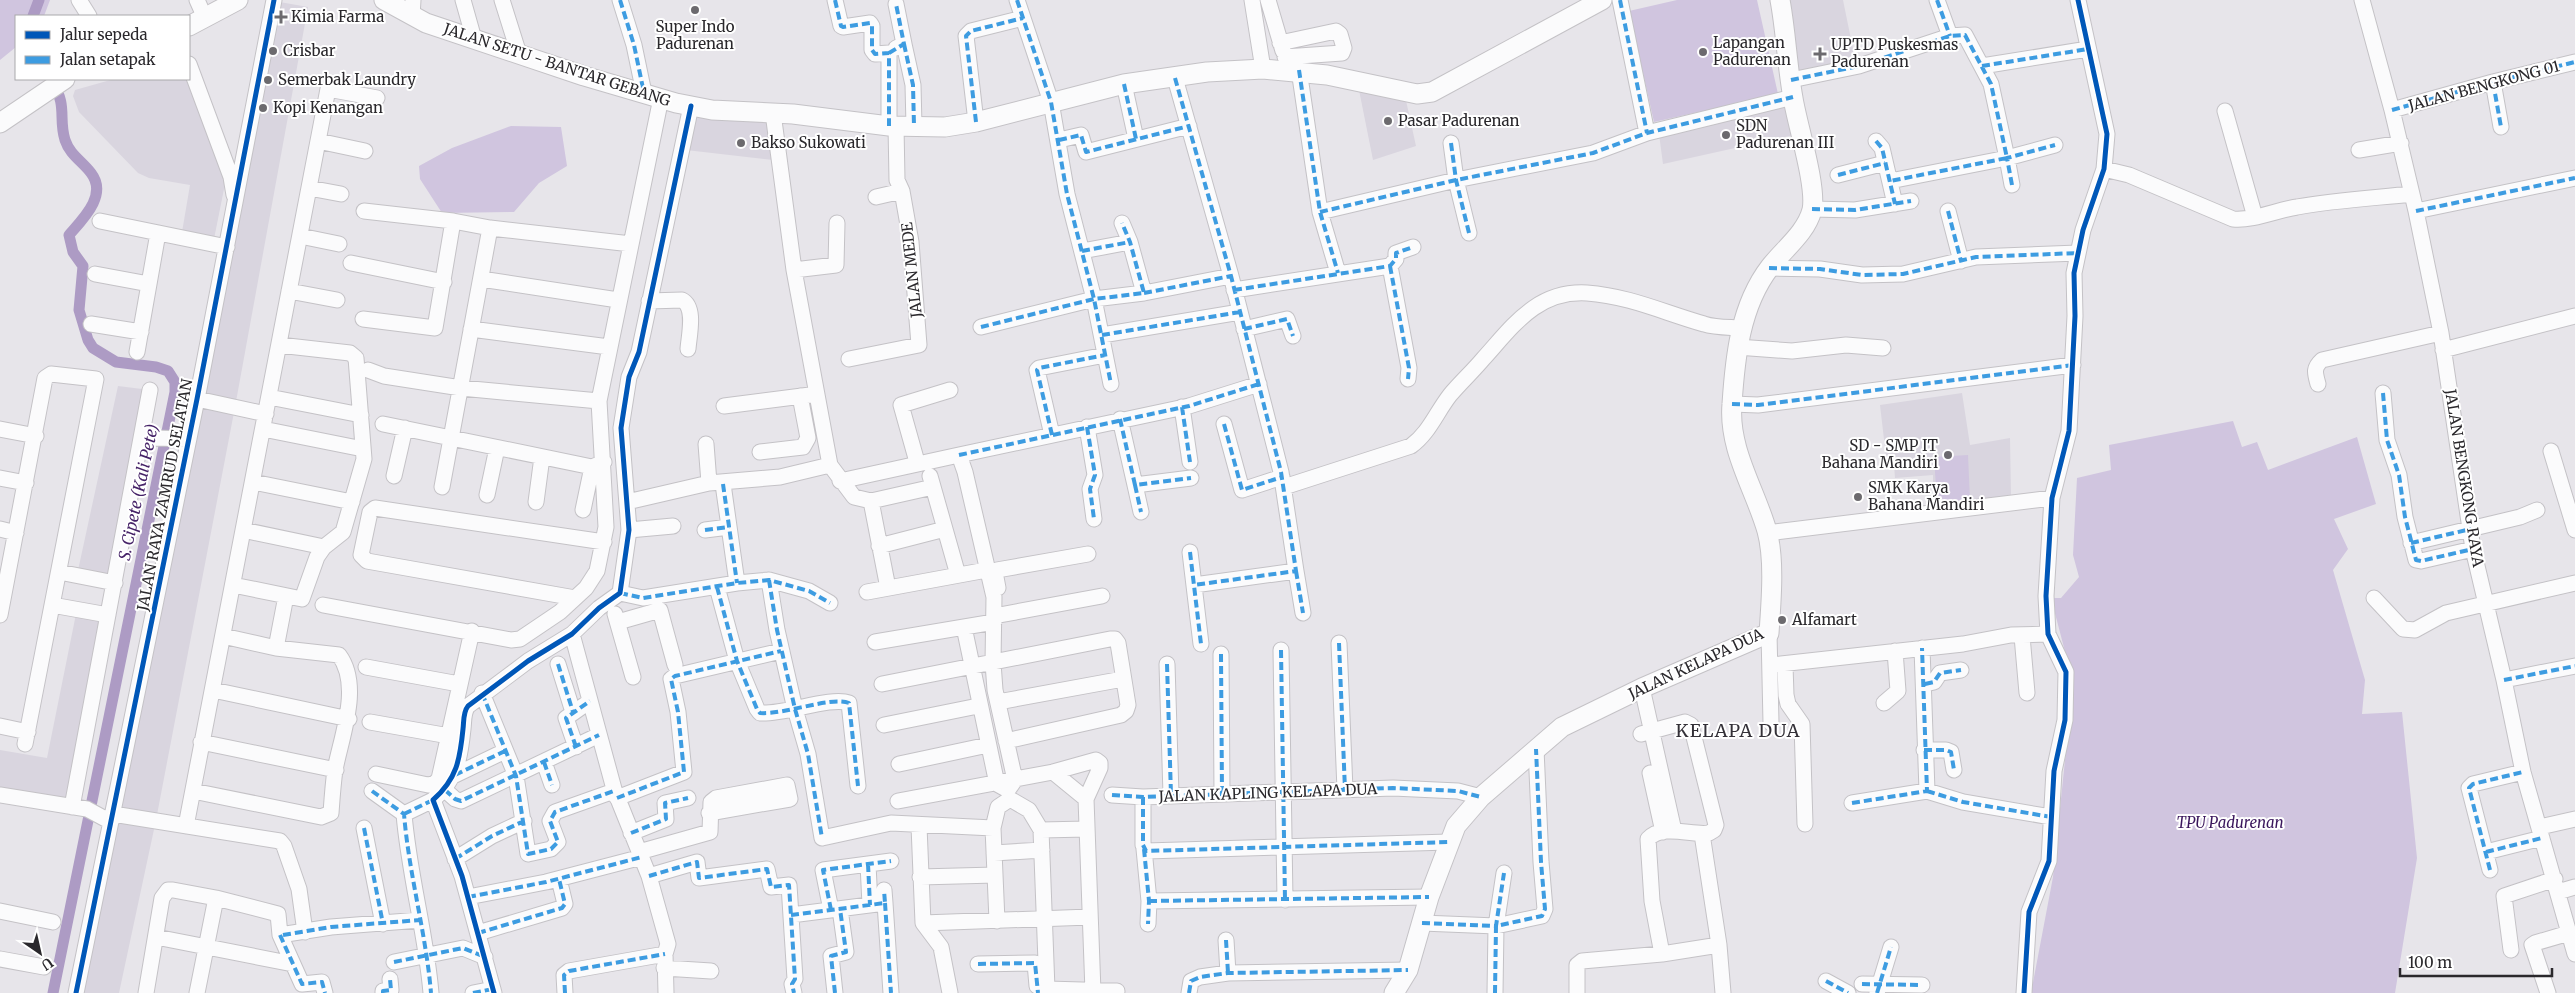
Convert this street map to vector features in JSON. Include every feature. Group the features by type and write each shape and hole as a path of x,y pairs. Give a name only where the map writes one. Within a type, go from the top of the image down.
{"main road":[{"name":"JALAN SETU - BANTAR GEBANG","path":"384,0 412,8 426,23 653,96 691,106 900,126 945,127 976,122 1124,84 1176,78 1207,72 1263,69 1291,59 1417,94 1432,92 1601,0"},
{"path":"1780,0 1792,89 1810,179 1812,209"},
{"path":"197,22 234,1"},
{"path":"0,122 63,80"},
{"name":"JALAN KELAPA DUA","path":"1394,993 1408,970 1429,897 1456,826 1481,797 1562,727 1638,690 1769,633 1772,587 1767,533 1736,448 1731,422 1737,347 1752,298 1769,268 1794,241 1812,209"}],"street":[{"path":"79,0 88,15"},
{"path":"197,0 197,22"},
{"name":"JALAN RAYA ZAMRUD SELATAN","path":"76,993 184,438 198,399 274,0"},
{"path":"463,0 474,39"},
{"path":"502,0 519,54"},
{"path":"323,605 472,631 511,640 520,639 560,612 586,588 597,571 606,527 598,464 599,401 618,300 631,244 653,96 620,0"},
{"path":"835,0 843,27 870,23 872,26 872,50 875,54 889,53 904,44"},
{"path":"1016,0 1051,102 1067,194 1094,299 1111,384"},
{"path":"1252,0 1263,69"},
{"path":"1268,0 1274,26 1291,59 1320,212 1338,273"},
{"path":"1620,0 1647,133"},
{"path":"1938,0 1950,36"},
{"path":"2024,993 2029,912 2049,861 2052,845 2051,817 2054,771 2065,720 2066,672 2048,634 2046,596 2052,498 2070,431 2074,273 2088,213 2104,168 2107,134 2078,0"},
{"name":"JALAN BENGKONG RAYA","path":"2362,0 2401,143 2416,211 2443,350 2473,550 2487,604 2523,772 2575,954"},
{"path":"896,4 913,85 900,126"},
{"path":"976,122 966,36 971,31 1022,18"},
{"path":"1258,29 1274,26"},
{"path":"1339,31 1344,48 1342,53 1291,59 1299,39 1339,31"},
{"path":"1320,212 1456,180 1593,153 1647,133 1792,89 1950,36 1965,35 1991,84 2012,185"},
{"path":"1982,66 2088,49"},
{"path":"889,53 900,126"},
{"name":"JALAN BENGKONG 01","path":"2392,110 2575,62"},
{"name":"JALAN RAYA ZAMRUD SELATAN","path":"190,67 231,178 236,201"},
{"path":"1176,78 1259,384 1283,482 1302,613"},
{"path":"2493,82 2501,126"},
{"path":"1124,84 1136,139"},
{"path":"186,826 328,89 377,98"},
{"path":"633,677 618,622 616,596 629,530 621,428 629,377 639,352 691,106"},
{"path":"2225,111 2255,217"},
{"path":"773,113 794,270 830,466 854,497 871,501 932,482 958,576"},
{"name":"JALAN MEDE","path":"849,358 919,345 911,242 902,191 896,180 900,126"},
{"path":"1059,140 1081,135 1086,152 1188,126"},
{"path":"318,141 365,151"},
{"path":"1876,141 1882,148 1895,204"},
{"path":"1451,143 1456,180 1469,233"},
{"path":"2359,150 2401,143"},
{"path":"1890,181 2007,158 2055,145"},
{"path":"1838,175 1885,163"},
{"path":"2104,168 2129,176 2233,219 2255,217 2273,211 2308,205 2412,194"},
{"path":"2416,211 2575,178"},
{"path":"309,188 340,194"},
{"path":"876,197 902,191"},
{"path":"1812,209 1855,210 1911,201"},
{"path":"364,211 631,244"},
{"path":"1948,211 1961,261"},
{"path":"100,221 227,247"},
{"path":"363,319 434,330 444,282 453,221"},
{"path":"794,270 836,265 837,223"},
{"path":"1122,223 1130,242 1144,293"},
{"path":"442,486 490,228"},
{"path":"137,352 158,233"},
{"path":"300,236 339,244"},
{"path":"1082,251 1130,242"},
{"path":"981,327 1094,299 1390,266 1395,262 1396,253 1413,247"},
{"path":"1769,268 1820,269 1862,275 1895,274 1976,257 2078,253"},
{"path":"351,263 444,282"},
{"path":"1390,266 1409,368 1408,379"},
{"path":"95,274 149,284"},
{"path":"481,278 618,300"},
{"path":"289,291 337,300"},
{"path":"1224,424 1242,490 1283,482 1411,446 1420,439 1450,396 1509,329 1526,313 1553,296 1588,293 1619,298 1666,310 1706,325 1742,328"},
{"path":"649,301 682,300 687,302 690,308 688,348"},
{"path":"1242,322 1274,316"},
{"path":"2443,350 2575,316"},
{"path":"1102,335 1287,319 1293,336"},
{"path":"91,324 140,332"},
{"path":"471,329 609,347"},
{"path":"2318,384 2314,371 2316,365 2322,360 2440,333"},
{"path":"233,585 302,599 317,557 324,547 343,532 364,459 356,358 350,353 279,345"},
{"path":"1737,347 1792,351 1846,345 1883,348"},
{"path":"1052,435 1037,370 1039,368 1106,355"},
{"path":"1732,404 1758,405 2073,365"},
{"path":"368,370 384,376 461,388 599,401"},
{"path":"0,615 3,580 16,533 36,436 45,378 48,375 102,380 52,605 27,738 0,726"},
{"path":"840,481 917,462 959,455 1182,407 1259,384"},
{"path":"79,808 108,615 148,440 150,390"},
{"path":"917,462 901,405 950,390"},
{"path":"2383,393 2387,440 2399,475 2411,543 2416,560 2421,561 2473,550"},
{"path":"724,406 816,394"},
{"path":"760,452 803,447 807,444 808,438 800,396"},
{"path":"269,397 361,415"},
{"path":"198,399 264,421 363,449"},
{"path":"1182,407 1190,462"},
{"path":"1120,419 1141,512"},
{"path":"383,424 542,457 598,464"},
{"path":"1087,427 1094,475 1090,489 1094,519"},
{"path":"394,476 405,428"},
{"path":"0,429 36,436"},
{"path":"148,440 184,438"},
{"path":"706,444 729,527 736,583"},
{"path":"487,495 496,448"},
{"path":"2551,452 2575,530"},
{"path":"959,455 965,472 997,618"},
{"path":"536,502 542,457"},
{"path":"584,510 598,464"},
{"path":"627,502 716,484 780,477 830,466"},
{"path":"0,478 26,483"},
{"path":"1135,485 1191,478"},
{"path":"253,482 352,502"},
{"path":"1767,533 2052,498"},
{"path":"871,501 878,546 888,588"},
{"path":"575,598 367,561 361,555 370,512 376,508 604,542"},
{"path":"2411,543 2471,529 2537,510"},
{"path":"629,530 673,526"},
{"path":"705,530 729,527"},
{"path":"0,529 16,533"},
{"path":"878,546 945,529"},
{"path":"243,530 324,547"},
{"path":"1190,552 1201,644"},
{"path":"997,921 993,828 998,807 1007,788 1006,741 993,663 997,618 995,572 1088,554"},
{"path":"867,592 981,571"},
{"path":"1194,586 1296,571"},
{"path":"59,572 115,582"},
{"path":"769,580 782,651 795,709 808,754 822,838 891,823 919,826 993,828"},
{"path":"404,814 433,800 445,790 454,775 466,709 482,693 528,661 572,634 616,596 643,598 736,583 769,580 809,591 830,603"},
{"path":"2374,598 2403,629 2415,630 2446,614 2575,583"},
{"path":"717,587 737,662 756,710 760,713 795,709 841,700 849,704 858,786"},
{"path":"276,648 286,596"},
{"path":"875,642 964,627 997,618 1102,596"},
{"path":"52,605 108,615"},
{"path":"618,622 660,610 676,665"},
{"path":"964,627 978,706 988,745 1007,788 1028,810 1041,830 1046,989 1093,992 1117,991"},
{"path":"376,774 428,785 434,784 439,779 472,631"},
{"path":"1769,633 1788,704 1802,724 1806,824"},
{"path":"572,634 616,795 650,880 668,944 665,961 666,993"},
{"path":"1778,665 2048,634"},
{"path":"194,791 321,817 331,813 336,770 349,719 347,671 339,655 276,648 223,636"},
{"path":"2022,636 2027,693"},
{"path":"882,684 1110,639 1118,643 1128,705 1126,711 1121,715 1006,741"},
{"path":"1339,643 1345,790"},
{"path":"1922,648 1924,750 1927,791"},
{"path":"1281,650 1285,900"},
{"path":"482,693 516,776 528,854 552,849 558,842 550,821 555,812 616,795 684,772 678,712 671,679 674,676 782,651"},
{"path":"1884,703 1898,690 1895,651"},
{"path":"1221,654 1222,794"},
{"path":"558,664 573,712"},
{"path":"1167,664 1172,796"},
{"path":"1771,723 1778,665"},
{"path":"2504,680 2575,666"},
{"path":"366,667 459,684"},
{"path":"1924,684 1934,682 1940,673 1961,670"},
{"path":"998,702 1123,679"},
{"path":"213,690 349,719"},
{"path":"1638,690 1669,832"},
{"path":"576,747 566,720 567,716 590,702"},
{"path":"884,725 978,706"},
{"path":"370,722 449,736"},
{"path":"1646,733 1685,722 1691,725 1716,825 1714,830 1702,834 1694,831 1669,832 1653,834 1648,839 1652,901 1662,954"},
{"path":"445,790 455,799 461,801 599,735"},
{"path":"201,742 336,770"},
{"path":"898,764 988,745"},
{"path":"1422,923 1542,916 1545,913 1536,749"},
{"path":"1924,750 1946,750 1951,752 1954,770"},
{"path":"454,775 506,751"},
{"path":"898,801 1007,788 1053,772 1096,760 1100,762 1100,768 1086,799 1093,992"},
{"path":"544,762 552,785"},
{"path":"1053,772 1086,799"},
{"path":"2490,870 2469,788 2473,784 2523,772"},
{"name":"JALAN KAPLING KELAPA DUA","path":"1148,924 1149,901 1144,849 1143,797 1393,788 1449,791 1481,797"},
{"path":"372,791 404,814 420,920 428,956 431,993"},
{"path":"1852,804 1927,791 1963,802 2051,817"},
{"path":"0,795 79,808 110,819 186,826 280,841 284,846 297,883 305,932"},
{"path":"1112,796 1143,797"},
{"path":"631,833 666,819 665,803 688,798"},
{"path":"433,800 456,859 494,991 474,993"},
{"path":"468,897 559,879 710,832 709,813"},
{"path":"2486,852 2575,819"},
{"path":"456,859 492,836 524,821"},
{"path":"919,826 923,924 940,946 950,993"},
{"path":"364,828 384,924"},
{"path":"1041,830 1087,829"},
{"path":"1702,834 1719,945 1718,992"},
{"path":"1144,849 1146,851 1449,842"},
{"path":"994,853 1042,850"},
{"path":"835,993 831,956 846,952 823,870 891,861"},
{"path":"650,880 697,862 699,878 767,869 771,888 788,885 795,979 792,984 794,993"},
{"path":"868,864 880,899 891,993"},
{"path":"1495,993 1498,919 1504,874"},
{"path":"650,880 686,875"},
{"path":"920,877 995,875"},
{"path":"478,933 562,908 565,904 559,879"},
{"path":"2511,950 2504,896 2556,885 2575,887"},
{"path":"146,993 162,898 168,890 274,911 278,914 280,936 302,984 322,982 325,993"},
{"path":"1149,901 1429,897"},
{"path":"197,993 216,898"},
{"path":"791,915 835,909 880,899"},
{"path":"0,911 53,922"},
{"path":"923,924 1090,918"},
{"path":"280,936 420,920"},
{"path":"940,946 958,922"},
{"path":"2548,993 2532,946 2535,943 2569,933"},
{"path":"156,937 293,964"},
{"path":"1226,940 1228,973"},
{"path":"1577,993 1577,965 1579,962 1662,954 1719,945"},
{"path":"1879,989 1891,947"},
{"path":"394,962 463,948 485,957"},
{"path":"0,959 44,967"},
{"path":"565,993 564,975 569,971 665,961 711,971"},
{"path":"978,964 1035,963 1038,993"},
{"path":"1189,993 1191,981 1200,977 1228,973 1408,970"},
{"path":"383,993 383,991 391,990 390,979"},
{"path":"1826,981 1848,993"},
{"path":"1862,984 1879,989 1922,985"}],"shaded area":[{"path":"1785,0 1843,0 1856,64 1794,76"},
{"path":"274,1 308,7 235,407 156,820 119,993 76,993"},
{"path":"110,80 189,80 226,179 213,244 181,238 190,185 149,178 138,173 79,112 73,96 75,90"},
{"name":"Pasar Padurenan","path":"1359,90 1405,96 1416,146 1373,160"},
{"name":"SDN Padurenan III","path":"1787,104 1794,135 1663,164 1659,134"},
{"path":"693,114 768,121 773,160 686,150"},
{"path":"118,386 150,390 115,583 77,575"},
{"name":"SD - SMP IT Bahana Mandiri","path":"1962,393 1970,445 2010,438 2011,497 1933,506 1933,475 1895,478 1894,465 1887,465 1880,405"},
{"path":"77,609 108,615 72,807 0,795 0,750 47,758"}],"green space":[{"path":"0,0 50,0 44,15 15,15 15,48 0,60"},
{"name":"Lapangan Padurenan","path":"1677,0 1757,0 1778,94 1654,122 1629,11"},
{"path":"511,126 561,127 567,166 539,183 514,212 442,213 420,179 419,166 452,148"},
{"name":"TPU Padurenan","path":"2233,421 2242,447 2257,442 2268,470 2357,437 2376,504 2334,519 2348,549 2333,570 2365,680 2362,714 2402,712 2417,858 2395,993 2031,993 2053,877 2073,682 2051,598 2061,598 2079,577 2073,555 2077,478 2111,470 2109,445"},
{"path":"1968,455 1970,500 1937,502 1934,457"}],"waterway":[{"name":"S. Cipete (Kali Pete)","path":"33,15 39,0"},
{"name":"S. Cipete (Kali Pete)","path":"52,82 60,98 63,132 67,145 96,181 97,190 92,206 69,235 73,252 83,266 79,310 88,340 93,348 116,362 156,367 168,371 175,382 175,392 53,993"}],"marked path":[{"path":"620,0 634,45 644,93"},
{"path":"835,0 841,26 870,23 872,26 872,50 875,54 889,53 889,126"},
{"path":"1017,0 1051,102 1067,194 1094,299 1111,384"},
{"path":"1620,0 1647,133"},
{"path":"1937,0 1950,36"},
{"path":"889,53 904,44 896,4"},
{"path":"976,122 966,36 971,31 1023,18"},
{"path":"1791,80 1859,66 1950,36 1965,35 1991,84 2007,158 1890,181"},
{"path":"904,44 913,85 914,126"},
{"path":"1982,66 2088,49"},
{"path":"2392,110 2575,62"},
{"path":"1299,70 1320,212 1338,273"},
{"path":"1175,78 1231,276 1281,472 1296,571 1194,585"},
{"path":"2493,82 2501,127"},
{"path":"1124,84 1136,139"},
{"path":"1320,212 1456,180 1593,153 1647,133 1793,97"},
{"path":"1059,140 1081,135 1086,152 1189,126"},
{"path":"1876,141 1882,148 1895,204"},
{"path":"1451,143 1456,180 1469,233"},
{"path":"2012,185 2007,158 2055,145"},
{"path":"1838,175 1885,163"},
{"path":"2416,211 2575,178"},
{"path":"1812,209 1855,210 1911,201"},
{"path":"1948,211 1961,261"},
{"path":"981,327 1094,299 1144,293 1130,242 1122,223"},
{"path":"1082,251 1130,242"},
{"path":"1234,290 1390,266 1396,259 1396,253 1413,247"},
{"path":"1769,268 1820,269 1862,275 1903,274 1976,257 2078,253"},
{"path":"1390,266 1409,368 1408,379"},
{"path":"1144,293 1231,276"},
{"path":"1102,335 1240,312"},
{"path":"1244,329 1287,319 1293,336"},
{"path":"1052,435 1037,370 1039,368 1105,355"},
{"path":"1732,404 1758,405 2073,365"},
{"path":"959,455 1189,406 1259,384"},
{"path":"2383,393 2387,440 2399,475 2405,517 2416,560 2421,561 2473,549"},
{"path":"1182,407 1190,462"},
{"path":"1120,419 1135,485 1191,478"},
{"path":"1224,424 1242,490 1282,477"},
{"path":"1087,427 1095,475 1090,489 1094,519"},
{"path":"723,484 737,583"},
{"path":"1135,485 1141,512"},
{"path":"705,530 729,527"},
{"path":"2411,543 2471,529"},
{"path":"1190,552 1201,644"},
{"path":"1296,571 1303,613"},
{"path":"769,580 777,630 795,709 808,754 822,838"},
{"path":"620,593 643,598 737,583 769,580 809,591 830,603"},
{"path":"717,587 737,661 760,713 770,713 831,702 849,703 858,786"},
{"path":"1339,643 1345,790"},
{"path":"1852,803 1927,791 1922,648"},
{"path":"1281,650 1285,900"},
{"path":"617,798 684,772 678,712 671,679 675,676 781,651"},
{"path":"1221,654 1222,794"},
{"path":"558,664 573,712"},
{"path":"1167,664 1171,795"},
{"path":"2504,680 2575,666"},
{"path":"1925,684 1934,682 1940,673 1961,670"},
{"path":"482,693 516,776 528,854 551,849 558,842 550,821 555,812 614,791"},
{"path":"576,747 566,718 590,701"},
{"path":"445,790 455,799 461,801 599,735"},
{"path":"1495,993 1496,926 1542,916 1545,909 1536,749"},
{"path":"1924,750 1946,750 1951,752 1954,770"},
{"path":"455,775 505,751"},
{"path":"544,762 552,785"},
{"path":"2490,870 2469,788 2473,784 2523,772"},
{"path":"1112,795 1143,797 1393,788 1458,791 1481,797"},
{"path":"372,791 404,814 431,993"},
{"path":"1927,791 1963,802 2051,817"},
{"path":"1143,797 1143,845 1146,851 1449,842"},
{"path":"631,833 666,819 665,803 688,798"},
{"path":"404,814 433,800"},
{"path":"455,859 492,836 524,821"},
{"path":"364,828 383,924"},
{"path":"2486,852 2542,838"},
{"path":"1144,849 1149,901 1148,924"},
{"path":"468,897 546,882 642,857"},
{"path":"831,910 823,870 891,861"},
{"path":"649,876 697,862 699,878 767,869 771,887 789,885 795,979 792,984 794,993"},
{"path":"868,864 870,905"},
{"path":"1422,923 1496,926 1504,873"},
{"path":"478,933 562,908 565,904 559,879"},
{"path":"791,915 885,903 884,890"},
{"path":"1149,901 1429,897"},
{"path":"885,903 891,993"},
{"path":"835,993 831,956 846,952 840,909"},
{"path":"283,935 331,927 420,920"},
{"path":"280,935 302,984 322,982 325,993"},
{"path":"1226,940 1228,973"},
{"path":"1877,993 1891,947"},
{"path":"394,962 463,948 485,957"},
{"path":"565,993 564,975 569,971 665,954"},
{"path":"978,964 1035,963 1038,993"},
{"path":"1189,993 1191,981 1200,977 1228,973 1408,970"},
{"path":"383,993 383,991 391,990 390,979"},
{"path":"1826,981 1848,993"},
{"path":"1862,984 1922,985"},
{"path":"473,993 493,989"}],"cycle path":[{"path":"76,993 197,399 274,0"},
{"path":"2024,993 2029,912 2049,861 2054,771 2065,720 2066,672 2048,634 2046,596 2052,498 2069,431 2075,316 2074,273 2083,230 2104,169 2107,134 2078,0"},
{"path":"494,993 462,876 433,800 447,784 456,768 466,708 528,661 572,634 599,608 620,593 629,530 621,428 629,377 639,352 691,106"}],"place":[{"name":"Super Indo Padurenan","path":"695,10"},
{"name":"Kimia Farma","path":"281,17"},
{"name":"Crisbar","path":"273,51"},
{"name":"Lapangan Padurenan","path":"1703,52"},
{"name":"UPTD Puskesmas Padurenan","path":"1820,54"},
{"name":"Semerbak Laundry","path":"268,80"},
{"name":"Kopi Kenangan","path":"263,108"},
{"name":"Pasar Padurenan","path":"1388,121"},
{"name":"SDN Padurenan III","path":"1726,135"},
{"name":"Bakso Sukowati","path":"741,143"},
{"name":"SD - SMP IT Bahana Mandiri","path":"1948,455"},
{"name":"SMK Karya Bahana Mandiri","path":"1858,497"},
{"name":"Alfamart","path":"1782,620"}],"district":[{"name":"KELAPA DUA","path":"1738,731"}]}
